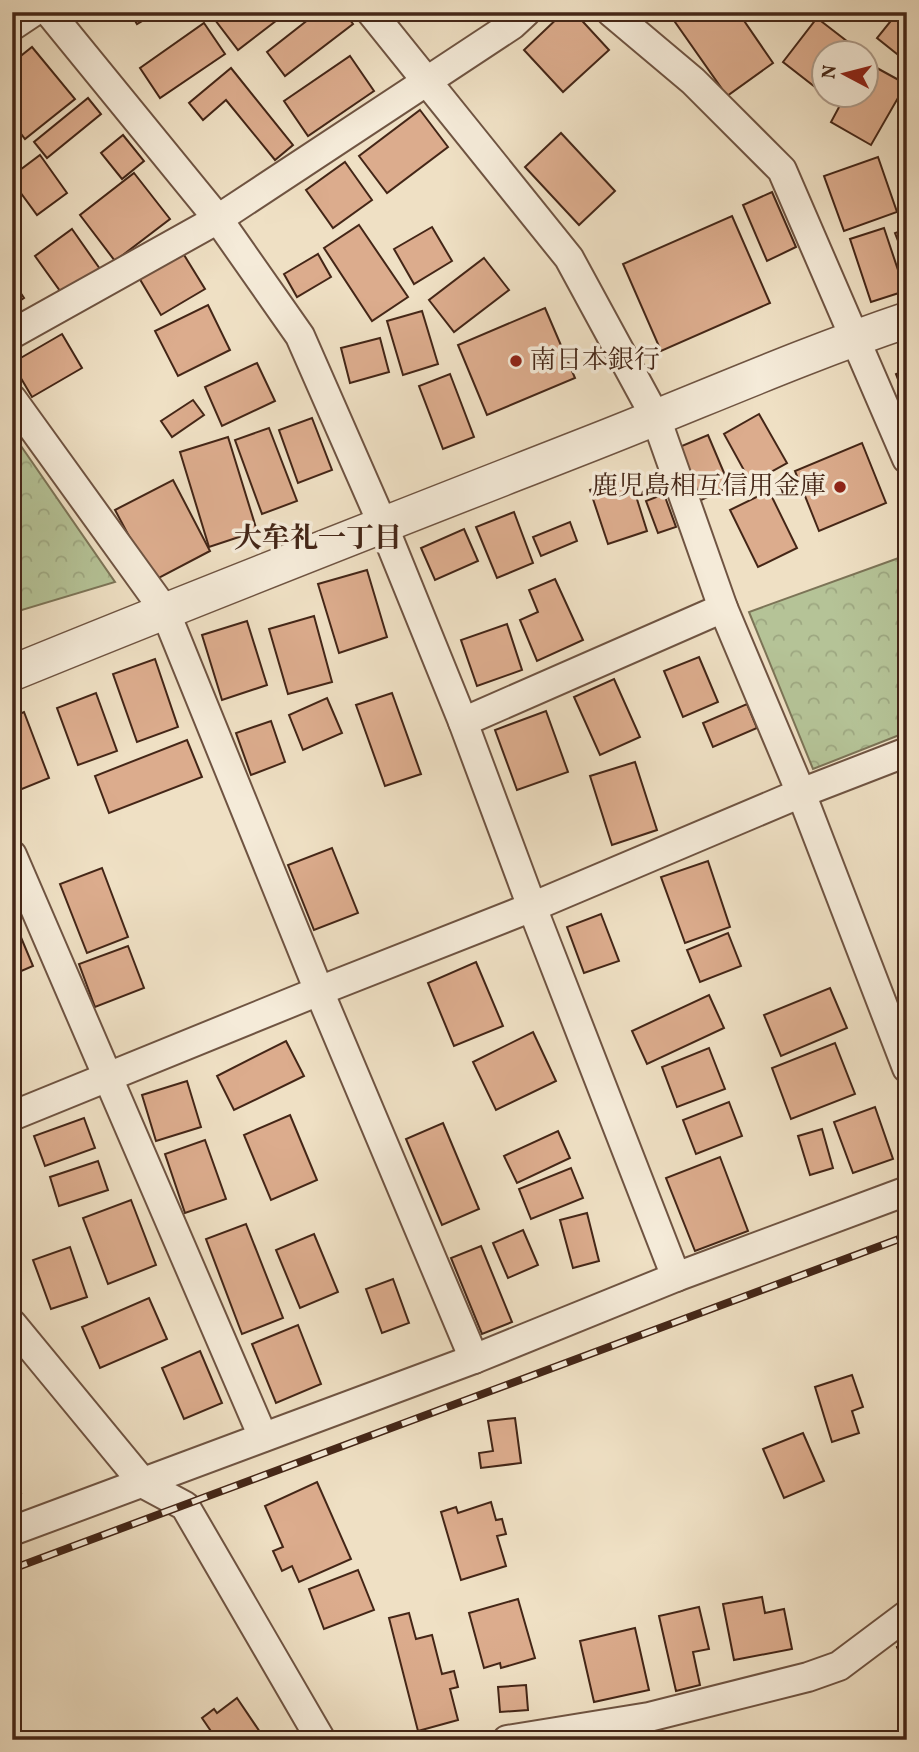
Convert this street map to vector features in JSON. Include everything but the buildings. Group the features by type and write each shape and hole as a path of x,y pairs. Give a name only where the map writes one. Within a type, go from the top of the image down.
{"street":[{"path":"12,26 33,12"},
{"path":"49,12 218,219 300,336 383,525 463,722 676,1277"},
{"path":"371,12 569,258 656,418 723,608 801,793 907,1068"},
{"path":"12,334 218,219 512,25 526,12"},
{"path":"611,12 693,81 782,170 907,459"},
{"path":"12,673 854,338 907,320"},
{"path":"12,399 165,611 319,991 474,1359"},
{"path":"463,722 723,608"},
{"path":"12,1116 532,907 907,751"},
{"path":"12,855 263,1437"},
{"path":"12,1531 474,1359 676,1277 907,1191"},
{"path":"12,1324 144,1483 186,1506 321,1740"},
{"path":"507,1740 653,1728 839,1666 907,1615"}],"green space":[{"path":"12,433 115,582 12,613"},
{"path":"907,555 907,732 813,769 749,612"}],"railway":[{"path":"12,1569 907,1236"}],"place":[{"name":"南日本銀行","path":"516,361"},
{"name":"鹿児島相互信用金庫","path":"840,487"}],"district":[{"name":"大牟礼一丁目","path":"318,539"}]}
